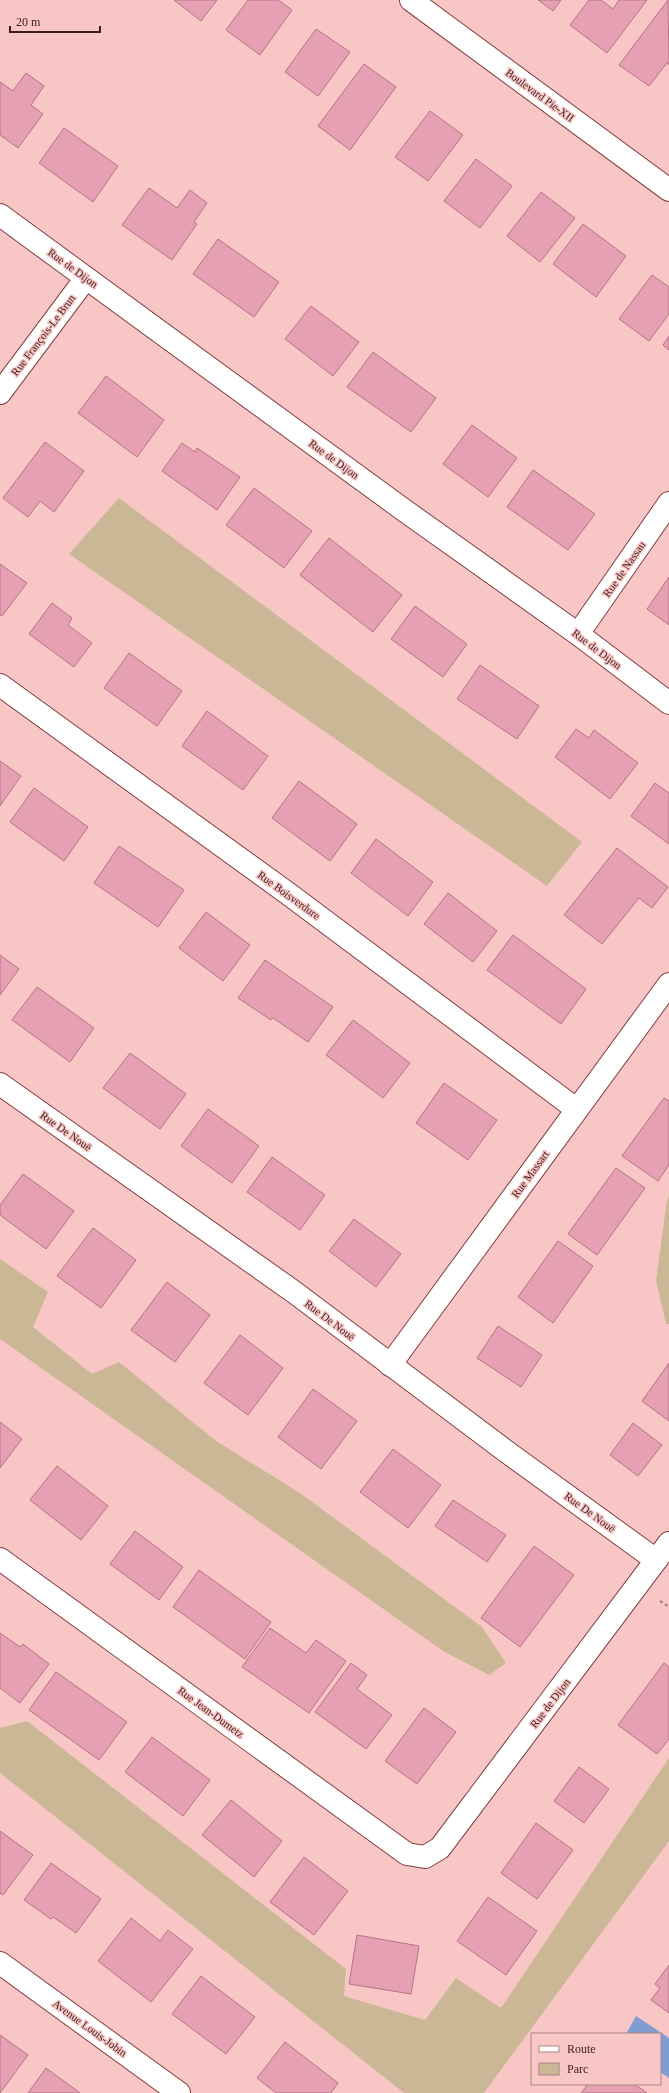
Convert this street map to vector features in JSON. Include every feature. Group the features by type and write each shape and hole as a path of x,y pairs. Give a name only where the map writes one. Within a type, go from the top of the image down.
{"street":[{"name":"Boulevard Pie-XII","path":"411,0 669,190"},
{"name":"Rue de Dijon","path":"0,215 394,503 578,634 669,703"},
{"name":"Rue François-Le Brun","path":"0,393 86,278"},
{"name":"Rue de Nassau","path":"578,634 669,504"},
{"name":"Rue Boisverdure","path":"0,685 290,895 576,1109"},
{"name":"Rue Massart","path":"390,1365 669,984"},
{"name":"Rue De Nouë","path":"0,1084 294,1292 390,1365 656,1560"},
{"name":"Rue de Dijon","path":"425,1857 440,1848 669,1543"},
{"name":"Rue Jean-Dumetz","path":"0,1558 407,1854 425,1857"},
{"name":"Avenue Louis-Jobin","path":"0,1963 179,2093"}],"green space":[{"path":"119,498 582,842 547,886 69,554"},
{"path":"669,1196 669,1324 666,1324 656,1280 667,1200"},
{"path":"0,1259 48,1292 33,1327 92,1374 119,1362 216,1441 300,1493 482,1627 506,1663 489,1675 443,1651 0,1339"},
{"path":"27,1721 346,1969 344,1996 425,2020 456,1978 501,2008 669,1758 669,1841 484,2093 404,2093 0,1773 0,1728"}],"water":[{"path":"636,2016 669,2038 669,2078 661,2073 661,2033 627,2033"}],"building":[{"path":"174,0 217,0 201,21"},
{"path":"248,0 278,0 292,10 260,55 226,30"},
{"path":"538,0 561,0 553,11"},
{"path":"589,0 601,0 613,9 619,0 647,0 607,53 570,25"},
{"path":"668,0 669,65 667,63 649,86 619,65"},
{"path":"316,29 350,52 318,96 285,72"},
{"path":"364,64 396,87 350,150 318,126"},
{"path":"26,73 44,86 31,105 43,114 18,148 0,135 0,82 13,91"},
{"path":"430,111 463,135 428,181 395,157"},
{"path":"64,128 118,166 93,202 39,163"},
{"path":"476,159 512,186 480,228 444,201"},
{"path":"149,188 177,208 190,190 207,203 194,222 197,224 172,260 122,225"},
{"path":"541,192 575,218 540,262 507,236"},
{"path":"583,224 626,256 596,297 553,264"},
{"path":"218,239 279,282 254,317 193,274"},
{"path":"652,275 669,287 669,314 649,341 619,319"},
{"path":"311,306 359,342 333,376 285,339"},
{"path":"669,336 669,350 663,345"},
{"path":"373,352 436,398 411,432 347,387"},
{"path":"106,376 164,420 137,457 78,413"},
{"path":"472,425 517,458 488,497 443,464"},
{"path":"45,442 84,471 54,512 40,501 28,517 3,498"},
{"path":"182,443 195,452 197,448 240,477 217,510 162,471"},
{"path":"533,470 595,514 568,550 507,507"},
{"path":"254,488 312,531 284,568 226,525"},
{"path":"329,538 402,595 373,632 300,575"},
{"path":"0,564 27,583 2,616 0,615"},
{"path":"669,577 669,625 647,609"},
{"path":"52,603 72,618 68,625 92,643 74,667 29,634"},
{"path":"415,606 467,644 443,677 391,639"},
{"path":"129,653 182,691 157,726 104,688"},
{"path":"480,665 539,706 517,739 457,699"},
{"path":"207,711 268,756 243,790 182,746"},
{"path":"576,729 589,738 594,730 638,763 610,799 555,757"},
{"path":"0,761 21,776 0,806"},
{"path":"299,781 357,824 330,861 272,818"},
{"path":"655,783 669,793 669,844 631,816"},
{"path":"34,788 88,827 64,861 10,822"},
{"path":"376,839 433,882 408,916 351,873"},
{"path":"119,846 184,890 158,927 94,883"},
{"path":"617,848 668,887 652,908 639,898 602,944 564,915"},
{"path":"448,893 497,931 473,962 424,924"},
{"path":"206,912 250,945 223,981 179,948"},
{"path":"513,935 586,989 561,1024 487,970"},
{"path":"0,955 19,969 0,995"},
{"path":"265,960 333,1007 308,1042 273,1018 271,1020 238,998"},
{"path":"37,987 94,1028 70,1062 12,1020"},
{"path":"353,1020 410,1063 383,1098 326,1055"},
{"path":"130,1053 186,1094 160,1129 103,1088"},
{"path":"444,1083 497,1120 468,1160 416,1123"},
{"path":"664,1098 669,1101 669,1165 658,1181 622,1156"},
{"path":"208,1109 259,1146 232,1183 181,1146"},
{"path":"272,1157 325,1195 300,1230 247,1192"},
{"path":"616,1168 645,1188 597,1255 568,1234"},
{"path":"23,1174 74,1211 46,1249 0,1215 0,1205"},
{"path":"354,1219 401,1254 376,1287 329,1251"},
{"path":"93,1228 136,1260 101,1308 57,1276"},
{"path":"558,1241 593,1266 553,1323 518,1297"},
{"path":"167,1282 210,1315 175,1362 131,1330"},
{"path":"498,1326 542,1355 521,1387 477,1358"},
{"path":"240,1335 283,1368 248,1415 204,1383"},
{"path":"669,1363 669,1421 642,1401"},
{"path":"313,1389 357,1421 321,1469 278,1437"},
{"path":"0,1422 22,1439 0,1468"},
{"path":"633,1423 662,1445 638,1476 610,1455"},
{"path":"393,1449 441,1485 408,1528 360,1492"},
{"path":"57,1466 108,1506 81,1540 30,1500"},
{"path":"453,1500 506,1535 487,1562 435,1526"},
{"path":"135,1531 183,1567 159,1600 110,1564"},
{"path":"534,1546 574,1575 520,1647 481,1618"},
{"path":"199,1570 271,1622 245,1659 173,1607"},
{"path":"270,1628 306,1653 316,1640 346,1661 309,1713 242,1667"},
{"path":"0,1633 20,1647 23,1644 49,1664 20,1703 0,1688"},
{"path":"351,1663 367,1675 357,1689 392,1715 366,1749 315,1712"},
{"path":"664,1663 669,1667 669,1739 657,1754 618,1725"},
{"path":"56,1672 127,1722 99,1760 29,1710"},
{"path":"424,1708 456,1732 417,1784 385,1761"},
{"path":"152,1737 210,1780 183,1816 125,1772"},
{"path":"579,1767 609,1789 584,1823 554,1801"},
{"path":"231,1800 282,1841 254,1877 202,1835"},
{"path":"536,1823 573,1850 537,1899 501,1873"},
{"path":"0,1831 33,1855 3,1895 0,1893"},
{"path":"304,1857 348,1891 314,1935 270,1902"},
{"path":"51,1863 101,1899 76,1933 53,1917 51,1919 24,1900"},
{"path":"488,1897 537,1931 506,1975 457,1941"},
{"path":"131,1918 160,1941 168,1930 193,1949 151,2002 98,1961"},
{"path":"357,1935 419,1946 411,1994 349,1984"},
{"path":"669,1965 669,2013 651,2000 660,1988 655,1984"},
{"path":"201,1976 255,2017 226,2054 172,2014"},
{"path":"0,2035 28,2055 0,2093"},
{"path":"285,2042 338,2083 331,2093 276,2093 257,2078"},
{"path":"46,2068 80,2093 28,2093"},
{"path":"587,2085 635,2085 647,2093 581,2093"}]}
